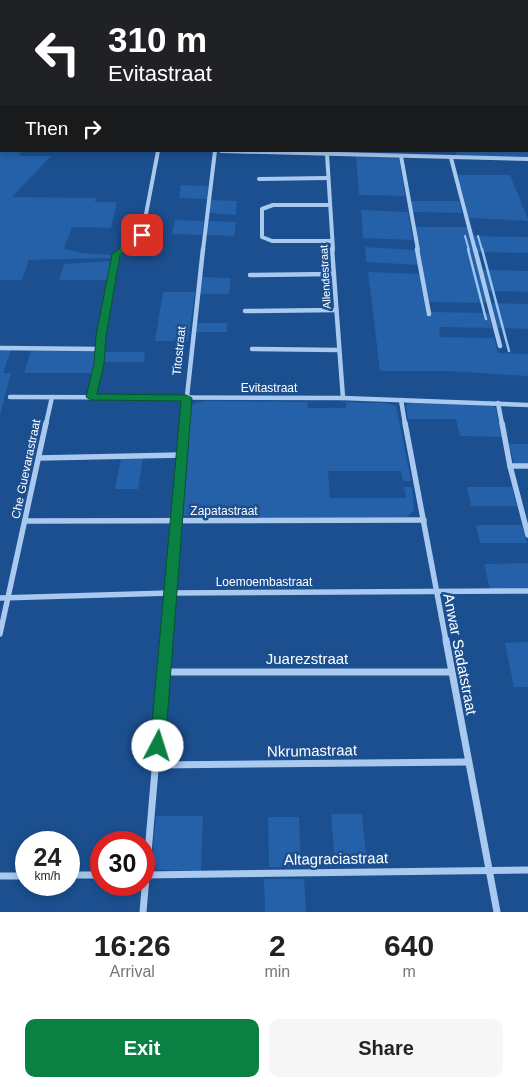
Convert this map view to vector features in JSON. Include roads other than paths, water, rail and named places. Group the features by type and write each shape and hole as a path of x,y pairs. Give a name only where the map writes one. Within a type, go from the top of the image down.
{"street":[{"path":"91,397 99,364 116,254 142,235 158,152"},
{"name":"Titostraat","path":"149,831 192,332 215,152"},
{"path":"242,152 365,153 450,158 528,159"},
{"path":"425,152 426,157"},
{"name":"Allendestraat","path":"327,154 343,398"},
{"path":"401,156 429,314"},
{"path":"450,158 500,346"},
{"path":"258,179 328,178"},
{"path":"329,205 273,205 264,207 262,209 262,237 272,241 332,241"},
{"path":"250,274 334,274"},
{"path":"246,311 336,310"},
{"path":"0,348 100,349"},
{"path":"252,349 339,350"},
{"name":"Evitastraat","path":"10,397 343,398 528,405"},
{"name":"Che Guevarastraat","path":"0,634 52,397"},
{"name":"Anwar Sadatstraat","path":"401,400 497,912"},
{"path":"498,403 510,466 528,535"},
{"path":"39,458 182,455"},
{"path":"510,466 528,466"},
{"name":"Zapatastraat","path":"25,521 424,520"},
{"name":"Loemoembastraat","path":"0,598 170,593 528,591"},
{"name":"Juarezstraat","path":"164,672 451,672"},
{"name":"Nkrumastraat","path":"156,765 468,762"},
{"name":"Altagraciastraat","path":"155,875 528,870"},
{"path":"0,876 15,876"},
{"name":"Titostraat","path":"143,912 144,896"}],"waterway":[{"path":"465,236 469,250"},
{"path":"478,236 482,250"},
{"path":"468,249 486,319"},
{"path":"482,249 509,351"}]}
